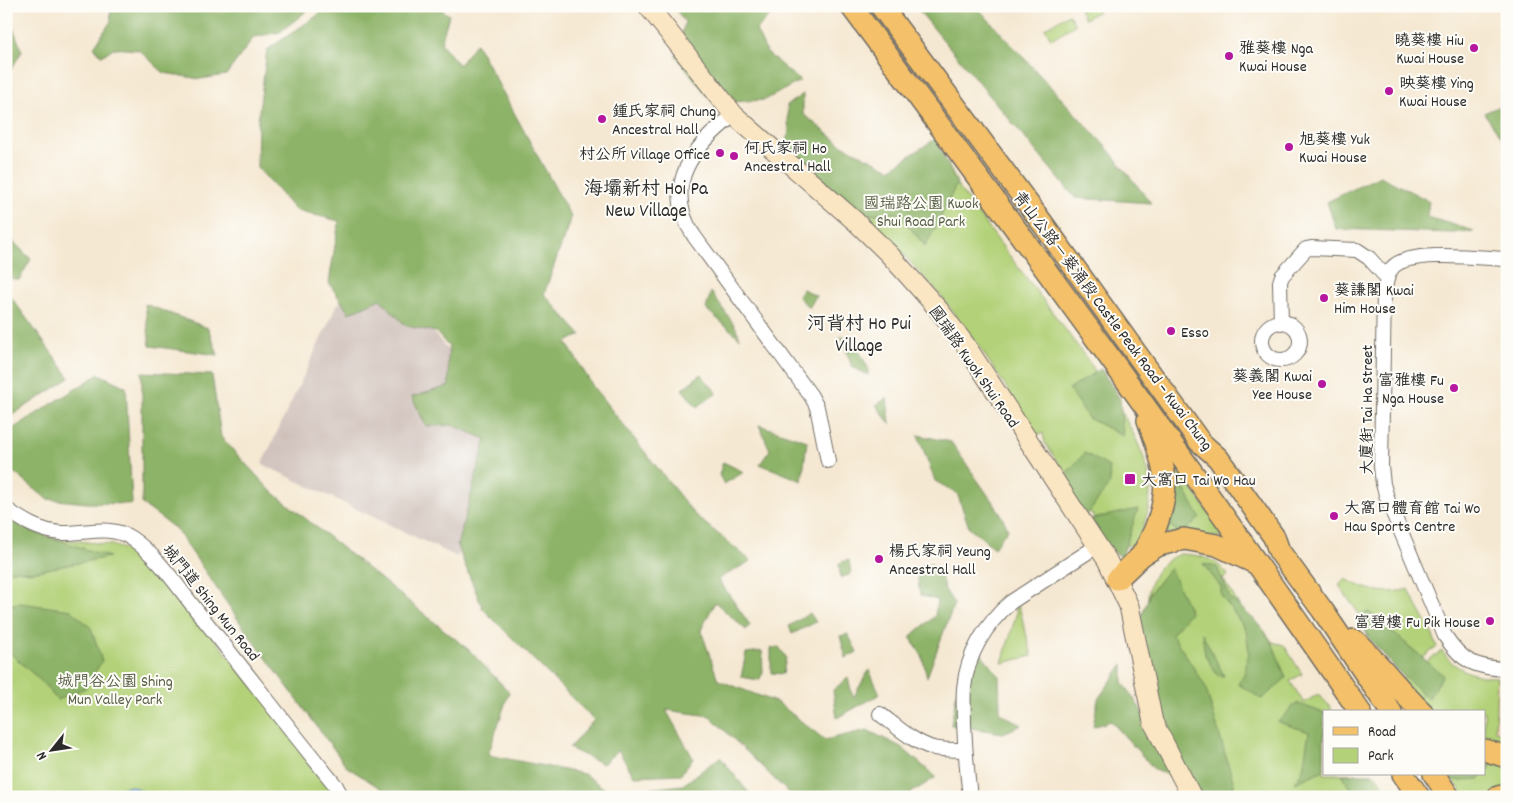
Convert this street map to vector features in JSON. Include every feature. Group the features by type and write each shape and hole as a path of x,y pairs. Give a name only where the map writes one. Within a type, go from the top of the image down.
{"main road":[{"name":"青山公路－葵涌段 Castle Peak Road – Kwai Chung","path":"851,6 1142,401 1359,710"},
{"name":"青山公路－葵涌段 Castle Peak Road – Kwai Chung","path":"881,6 1049,232 1200,442 1218,458 1274,537 1279,552 1323,611 1390,710"},
{"path":"1142,401 1164,473 1163,499 1158,524 1142,555"},
{"path":"1117,579 1142,555 1159,545 1184,539 1217,545 1258,564"},
{"path":"1323,611 1366,651 1420,710"},
{"path":"1486,751 1507,757"},
{"path":"1404,776 1420,797"},
{"path":"1435,776 1449,797"},
{"path":"1498,797 1507,795"}],"street":[{"name":"國瑞路 Kwok Shui Road","path":"648,6 734,115 855,221 888,253 939,310 964,343 1107,560 1117,579 1129,606 1152,722 1192,797"},
{"path":"734,115 717,128 686,167 680,184 684,214 688,227 694,236 817,406 828,461"},
{"path":"1281,323 1280,282 1282,276 1306,249 1357,250 1369,258 1387,278 1391,269 1398,262 1409,259 1431,256 1507,259"},
{"name":"大廈街 Tai Ha Street","path":"1387,278 1384,292 1381,466 1383,484 1388,501 1425,591 1445,636 1452,647 1469,661 1493,668 1507,669"},
{"name":"城門道 Shing Mun Road","path":"6,509 26,524 47,531 62,533 110,530 130,537 152,555 231,652 336,786 342,797"},
{"path":"970,797 965,750 964,688 974,650 982,635 1011,602 1097,546"},
{"path":"880,714 906,734 934,748 965,750"}],"shaded area":[{"path":"379,269 517,431 457,557 262,464 337,305"},
{"path":"1497,677 1507,678 1507,735 1495,731"}],"green space":[{"path":"110,6 313,6 280,32 254,37 226,75 200,79 164,73 139,50 113,48 102,56 94,47 111,21"},
{"path":"325,6 436,6 449,15 441,43 459,65 476,43 571,217 544,294 581,335 566,342 594,388 695,515 751,561 718,579 750,625 746,630 715,602 701,630 718,680 778,703 825,740 867,730 901,747 936,777 911,793 912,797 793,797 710,716 666,710 693,758 681,774 634,776 618,750 603,764 569,748 594,720 483,609 457,546 486,439 452,425 426,426 412,397 449,386 449,347 436,332 406,326 380,299 349,313 329,283 339,221 295,210 257,167 258,119 267,50 318,15"},
{"path":"673,6 780,6 756,30 767,53 800,81 765,100 713,103 676,56 685,22"},
{"path":"915,6 976,6 1107,148 1151,203 1075,198"},
{"path":"1082,6 1107,6 1085,19 1079,8"},
{"path":"6,10 22,51 6,78"},
{"path":"1069,14 1075,25 1051,39 1045,28"},
{"path":"803,94 803,114 842,145 890,169 935,139 957,183 925,246 898,213 857,215 783,147 789,134 787,105"},
{"path":"1507,103 1507,145 1484,113"},
{"name":"國瑞路公園 Kwok Shui Road Park","path":"937,158 1092,366 1130,426 1146,465 1150,483 1146,518 1140,535 1134,544 1126,546 1108,539 1045,443 1043,433 1038,435 976,342 941,296 895,245 857,209"},
{"path":"1380,176 1429,201 1427,217 1474,231 1453,233 1336,229 1327,202"},
{"path":"6,235 31,259 19,280 6,277"},
{"path":"803,289 816,296 809,308 798,296"},
{"path":"711,292 735,326 740,338 706,309"},
{"path":"6,296 11,297 70,378 6,419"},
{"path":"145,304 208,328 218,355 150,346"},
{"path":"841,336 855,343 868,368 868,375 852,367"},
{"path":"1101,369 1120,399 1123,436 1088,418 1069,389"},
{"path":"142,372 212,375 221,437 269,489 469,650 509,692 488,755 584,774 612,794 609,797 394,797 347,767 244,628 176,529 142,504"},
{"path":"99,374 126,387 132,504 87,503 47,499 6,466 6,433"},
{"path":"701,374 717,393 697,407 682,389"},
{"path":"887,398 890,424 876,405"},
{"path":"759,425 807,441 802,481 760,464 770,450"},
{"path":"918,435 951,442 999,511 1008,529 994,548 969,527 957,493 935,481"},
{"path":"1085,453 1109,467 1110,483 1085,518 1060,480"},
{"path":"723,462 744,472 724,484 719,475"},
{"path":"1173,472 1179,472 1222,530 1220,537 1166,533"},
{"path":"1171,479 1182,485 1200,518 1184,532 1179,533 1168,524"},
{"path":"1138,509 1122,557 1099,543 1091,519"},
{"path":"6,515 23,528 109,557 32,572 15,570 6,572"},
{"name":"城門谷公園 Shing Mun Valley Park","path":"6,519 19,530 61,539 112,545 148,560 347,797 6,797"},
{"path":"1180,554 1195,555 1213,561 1223,569 1228,575 1223,579 1251,625 1268,636 1272,642 1284,645 1302,674 1290,681 1304,703 1318,694 1329,705 1332,710 1323,710 1323,776 1377,776 1393,797 1200,797 1148,608 1149,590 1154,575 1159,568"},
{"path":"849,560 851,574 840,578 839,563"},
{"path":"931,563 941,576 944,588 954,604 927,677 922,656 910,637 935,616 937,600 920,595 916,567"},
{"path":"1203,564 1217,567 1230,598 1260,625 1272,642 1286,678 1262,699 1238,684 1244,674 1249,652 1246,630 1221,595 1221,587"},
{"path":"1170,568 1190,612 1172,634 1205,686 1234,784 1233,797 1208,797 1207,794 1194,789 1143,702 1137,629 1150,593"},
{"path":"1346,579 1377,591 1393,592 1409,589 1437,647 1409,668 1382,646 1342,590 1339,585"},
{"path":"20,603 71,610 91,628 102,661 85,688 57,700 43,683 6,649 6,605"},
{"path":"1019,606 1032,656 1002,663 1017,612 1015,609"},
{"path":"1369,612 1443,675 1428,699 1399,672 1368,637 1359,615"},
{"path":"810,613 816,622 792,634 789,626"},
{"path":"1202,633 1224,676 1217,675 1205,655"},
{"path":"848,634 857,652 846,658 840,636"},
{"path":"779,647 786,657 783,674 771,673 771,648"},
{"path":"762,651 763,673 759,680 741,677 746,653"},
{"path":"1442,651 1459,668 1481,676 1497,677 1495,731 1507,735 1507,797 1465,797 1450,776 1486,776 1486,710 1403,710 1388,689"},
{"path":"980,652 999,676 1000,713 1022,725 1003,733 951,725 961,668"},
{"path":"1123,664 1123,682 1143,713 1173,776 1156,771 1111,721 1093,727 1098,699"},
{"path":"869,670 880,694 837,718 833,690 848,678 853,698"},
{"path":"1296,703 1323,713 1323,770 1295,783 1303,769 1309,732 1278,722"},
{"path":"720,757 752,797 637,797 646,789 683,785"},
{"path":"1486,764 1491,767 1486,772"},
{"path":"1343,776 1373,776 1387,797 1356,797"},
{"path":"1429,776 1483,776 1480,779 1430,782"}],"water":[{"path":"131,786 141,790 146,797 123,797 117,791 123,787"}],"place":[{"name":"曉葵樓 Hiu Kwai House","path":"1474,48"},
{"name":"雅葵樓 Nga Kwai House","path":"1229,56"},
{"name":"映葵樓 Ying Kwai House","path":"1389,91"},
{"name":"鍾氏家祠 Chung Ancestral Hall","path":"602,119"},
{"name":"旭葵樓 Yuk Kwai House","path":"1289,147"},
{"name":"村公所 Village Office","path":"720,153"},
{"name":"何氏家祠 Ho Ancestral Hall","path":"734,156"},
{"name":"葵謙閣 Kwai Him House","path":"1324,298"},
{"name":"Esso","path":"1171,331"},
{"name":"葵義閣 Kwai Yee House","path":"1322,384"},
{"name":"富雅樓 Fu Nga House","path":"1454,388"},
{"name":"大窩口 Tai Wo Hau","path":"1130,479"},
{"name":"大窩口體育館 Tai Wo Hau Sports Centre","path":"1334,516"},
{"name":"楊氏家祠 Yeung Ancestral Hall","path":"879,559"},
{"name":"富碧樓 Fu Pik House","path":"1490,621"}],"district":[{"name":"海壩新村 Hoi Pa New Village","path":"646,198"},
{"name":"河背村 Ho Pui Village","path":"859,333"}]}
